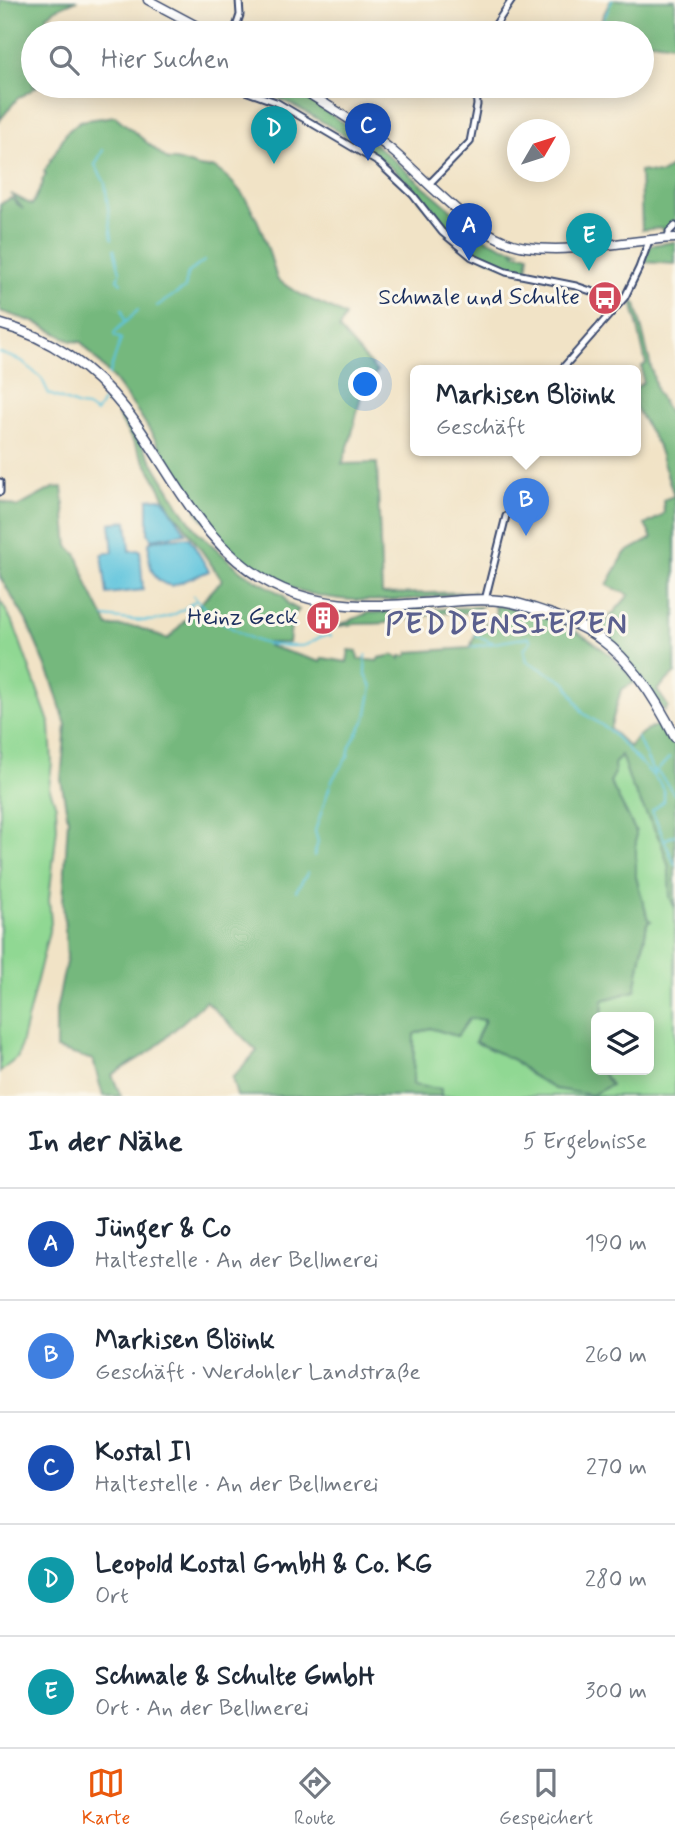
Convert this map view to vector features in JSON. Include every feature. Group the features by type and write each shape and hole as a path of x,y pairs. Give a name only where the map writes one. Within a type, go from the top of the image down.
{"main road":[{"path":"148,0 187,21"},
{"path":"314,98 386,146 483,231 505,243 528,248 554,248 672,239"},
{"path":"0,324 29,333 56,347 95,376 132,418 204,527 246,568 303,597 348,606 485,600 526,606 568,621 603,640 634,673 675,737"}],"street":[{"path":"238,21 239,0"},
{"path":"499,21 512,0"},
{"path":"265,98 379,163 413,195 442,232 472,257 513,275 576,286 617,300 623,298"},
{"path":"430,183 470,142 477,98"},
{"path":"672,239 669,232 675,226"},
{"path":"565,365 623,298 639,268 649,241"},
{"path":"0,482 0,492"},
{"path":"485,600 506,516"}],"green space":[{"path":"0,0 77,0 56,9 47,16 47,21 21,21 21,97 0,120"},
{"path":"611,0 675,0 675,44 654,41 654,21 602,21"},
{"path":"277,98 305,98 369,139 484,238 519,250 514,252 516,254 529,254 527,272 492,260 464,244 440,222 416,195 418,193 384,162"},
{"path":"115,116 168,160 213,167 227,177 256,216 277,279 294,291 345,316 339,329 377,372 363,387 342,464 377,463 382,594 475,592 411,599 348,600 287,586 259,572 232,551 196,511 199,509 140,415 81,342 71,341 37,323 0,311 0,204 11,198 23,209 11,194 32,205 43,183 46,174 44,172 66,133 80,121"},
{"path":"674,165 675,223 663,232 662,228 642,230 640,171 661,174"},
{"path":"675,242 675,264 643,262 651,245"},
{"path":"632,301 636,304 657,392 675,424 675,673 657,690 668,706 665,711 608,637 601,633 607,620 629,595 607,585 625,553 652,538 645,525 664,512 663,500 674,496 657,444 641,417 642,366 646,364"},
{"path":"122,415 130,424 179,506 198,532 242,572 283,595 288,604 299,610 292,617 289,643 268,643 268,646 321,662 322,658 347,662 349,650 357,651 358,659 377,661 379,658 394,655 400,659 400,656 407,656 409,652 470,648 478,626 496,615 495,606 534,614 573,630 607,653 635,682 621,690 610,729 629,747 643,732 662,725 675,748 675,908 670,897 669,868 661,842 631,784 621,755 614,764 615,773 610,782 636,832 636,877 648,919 651,921 647,923 635,991 603,1000 602,1012 591,1012 591,1075 604,1075 611,1085 592,1095 555,1089 531,1075 514,1060 475,1042 485,1020 470,1018 457,1036 430,1028 414,1034 413,1085 441,1089 441,1096 237,1096 232,1078 257,1051 206,1001 151,1051 112,1075 121,1096 103,1096 93,1060 56,1049 56,1011 67,957 63,903 68,819 61,780 66,725 51,678 26,620 0,577 0,501 18,507 53,488 62,487 68,546 77,555 108,626 137,627 168,639 222,580 171,511 118,416"},
{"path":"0,600 14,625 50,725 52,763 49,787 56,806 57,828 49,899 51,923 18,1057 0,1072"},
{"path":"481,607 469,613 437,614 379,624 352,624 332,628 368,613"},
{"path":"621,755 631,784 661,842 669,868 670,897 675,908 675,1096 441,1096 441,1089 413,1086 414,1033 430,1028 457,1036 470,1018 485,1020 475,1042 514,1060 531,1075 610,1085 603,1075 654,1075 654,1012 602,1012 603,1000 635,991 648,919 636,877 636,832 610,782 614,764"}],"water":[{"path":"160,498 186,533 151,539 148,533 148,499"},
{"path":"127,521 128,551 140,550 143,590 107,594 102,554 113,552 110,523"},
{"path":"189,537 209,571 172,586 165,584 152,570 149,543 153,540"}],"waterway":[{"path":"603,21 612,0"},
{"path":"103,150 95,165 105,183 112,239"},
{"path":"114,249 120,272"},
{"path":"157,306 185,288 188,273 204,261"},
{"path":"119,275 117,279 121,283"},
{"path":"109,375 121,339 114,333 125,322 122,310"},
{"path":"126,322 138,310"},
{"path":"0,353 22,361 42,379 49,394 87,407 96,413 103,401"},
{"path":"193,595 227,625 267,644 301,646 323,636 331,636"},
{"path":"104,617 152,621 183,610 195,601"},
{"path":"475,635 494,643"},
{"path":"471,647 529,637 531,641 524,649 527,661 566,683 583,713 609,730 659,782 664,790 664,801 652,811 675,865"},
{"path":"314,856 318,842 315,831 332,780 348,756 350,746 366,718 372,687 365,672 366,655"},
{"path":"637,737 654,774"},
{"path":"658,770 669,758"},
{"path":"654,770 675,795"},
{"path":"666,839 675,835"},
{"path":"296,891 308,872"}],"place":[{"name":"Kostal II","path":"368,161"},
{"name":"Leopold Kostal GmbH & Co. KG","path":"274,164"},
{"name":"Jünger & Co","path":"469,261"},
{"name":"Schmale & Schulte GmbH","path":"589,271"},
{"name":"Schmale und Schulte","path":"605,298"},
{"name":"Markisen Blöink","path":"526,536"},
{"name":"Heinz Geck","path":"323,618"}],"district":[{"name":"PEDDENSIEPEN","path":"507,624"}]}
